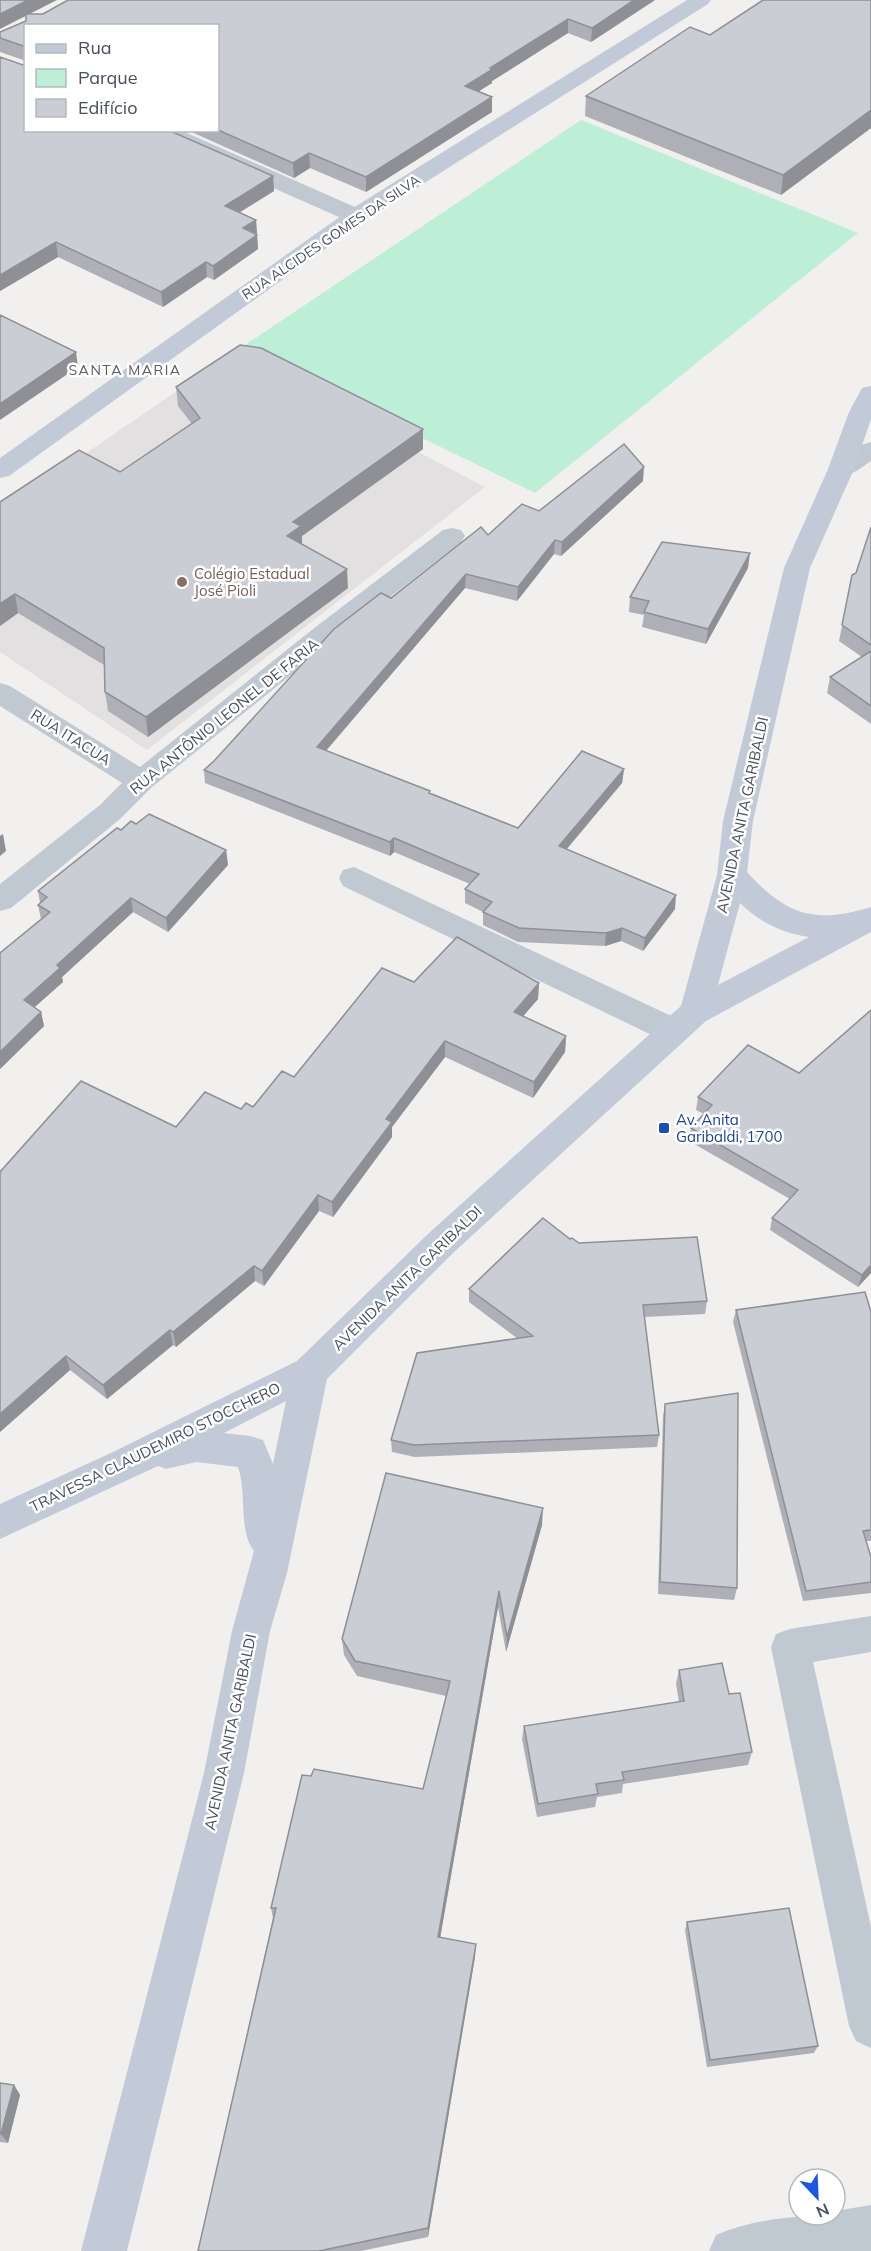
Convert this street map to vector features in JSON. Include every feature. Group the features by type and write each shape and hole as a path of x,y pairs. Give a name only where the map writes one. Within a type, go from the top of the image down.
{"main road":[{"name":"RUA ALCIDES GOMES DA SILVA","path":"0,470 356,216 701,0"},
{"name":"AVENIDA ANITA GARIBALDI","path":"104,2251 224,1773 250,1631 268,1573 310,1372 441,1243 684,1021 732,875 738,821 797,568 842,470 861,412 871,393"},
{"path":"732,875 765,910 793,923 823,926 871,918"},
{"path":"684,1021 871,918"},
{"name":"TRAVESSA CLAUDEMIRO STOCCHERO","path":"0,1522 128,1463 310,1372"},
{"path":"128,1463 196,1446 250,1452 260,1477 268,1573"}],"street":[{"path":"165,132 356,216"},
{"path":"842,470 871,450"},
{"name":"RUA ANTÔNIO LEONEL DE FARIA","path":"0,900 110,812 141,781 323,635 452,536"},
{"name":"RUA ITACUA","path":"0,693 141,781"},
{"path":"354,878 684,1021"},
{"path":"871,1634 790,1647 871,2026"},
{"path":"732,2251 871,2228"}],"shaded area":[{"name":"Colégio Estadual José Pioli","path":"231,354 485,487 147,750 0,652 0,512"}],"green space":[{"path":"581,120 858,233 535,493 239,349"}],"building":[{"path":"0,0 28,0 0,14"},
{"path":"68,0 634,0 592,28 568,19 490,68 493,69 465,86 492,97 366,177 309,153 293,163 219,130 219,24 24,24 24,46 0,38 0,32 26,21 26,14 43,14"},
{"path":"763,0 871,0 871,110 783,175 586,96 690,27 710,35"},
{"path":"0,57 24,64 24,132 173,132 273,176 225,206 256,220 243,228 257,235 213,266 206,262 161,292 56,242 0,275"},
{"path":"0,315 76,352 0,404"},
{"name":"Colégio Estadual José Pioli","path":"240,345 261,348 423,429 293,522 301,526 287,536 347,569 146,717 105,692 104,648 15,594 0,604 0,502 79,450 120,472 200,418 176,387"},
{"path":"624,444 644,467 562,542 555,540 518,587 466,574 317,747 518,828 582,751 624,769 559,846 676,895 645,938 622,928 606,933 519,928 483,912 492,902 465,889 479,874 394,838 390,842 204,770 334,629 381,593 391,598 481,527 488,535 522,504 539,511"},
{"path":"871,527 871,645 842,625 852,575 856,573"},
{"path":"662,542 750,553 708,629 644,612 649,601 630,597"},
{"path":"871,651 871,706 830,677"},
{"path":"149,814 226,850 166,918 131,898 57,965 60,968 24,1000 41,1012 0,1052 0,953 50,912 38,905 47,897 38,891 117,828 121,830 131,821 136,824"},
{"path":"457,937 539,983 514,1012 566,1036 534,1082 445,1041 386,1119 392,1122 332,1202 318,1195 262,1271 254,1266 103,1385 66,1356 0,1414 0,1172 81,1081 176,1127 205,1092 241,1109 246,1103 253,1107 282,1071 294,1077 382,968 414,982"},
{"path":"871,1010 871,1265 862,1275 772,1218 798,1190 691,1128 712,1105 698,1097 748,1045 799,1073"},
{"path":"543,1218 570,1239 579,1243 697,1237 707,1301 643,1305 659,1435 414,1445 391,1440 417,1353 533,1336 469,1289"},
{"path":"865,1292 871,1312 871,1530 863,1531 871,1557 871,1582 806,1591 736,1310"},
{"path":"738,1393 737,1588 660,1582 665,1404"},
{"path":"386,1473 543,1508 507,1637 499,1591 438,1937 476,1944 428,2228 319,2251 198,2251 276,1908 271,1908 302,1775 311,1776 314,1769 423,1789 450,1681 355,1661 342,1639"},
{"path":"722,1663 729,1694 740,1693 752,1752 622,1772 624,1780 596,1784 598,1794 538,1804 524,1726 684,1701 679,1670"},
{"path":"789,1908 818,2046 710,2060 687,1922"},
{"path":"0,2083 14,2085 1,2134 0,2134"}],"place":[{"name":"Colégio Estadual José Pioli","path":"182,582"},
{"name":"Av. Anita Garibaldi, 1700","path":"664,1128"}],"district":[{"name":"SANTA MARIA","path":"125,370"}]}
